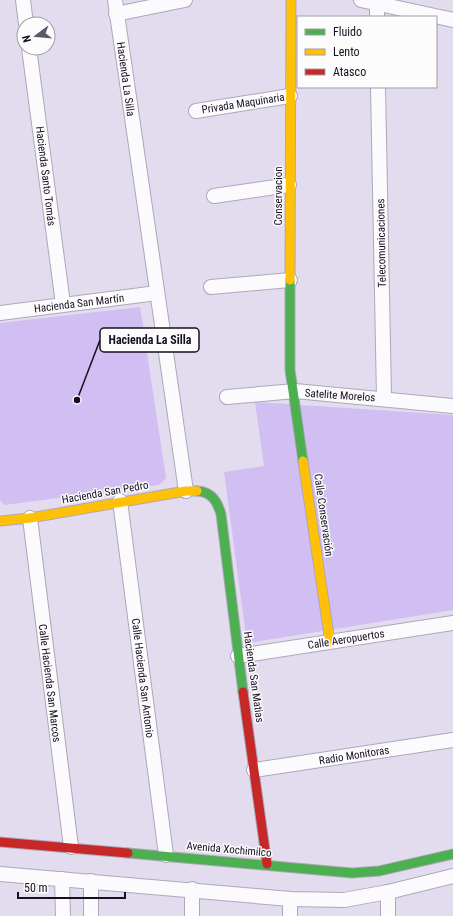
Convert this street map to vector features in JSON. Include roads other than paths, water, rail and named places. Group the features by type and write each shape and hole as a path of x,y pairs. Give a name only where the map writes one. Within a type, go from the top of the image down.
{"street":[{"path":"23,0 25,16"},
{"path":"116,7 185,0"},
{"name":"Conservacion","path":"291,0 289,185 290,370 295,391"},
{"path":"361,0 377,7 430,16"},
{"name":"Hacienda La Silla","path":"116,7 186,491"},
{"path":"437,17 453,20"},
{"name":"Hacienda Santo Tomás","path":"30,56 63,304"},
{"name":"Telecomunicaciones","path":"378,88 384,398"},
{"name":"Privada Maquinaria","path":"196,111 290,96"},
{"path":"214,196 289,185"},
{"path":"211,287 290,280"},
{"name":"Hacienda San Martín","path":"0,313 158,293"},
{"name":"Satelite Morelos","path":"227,397 295,391 384,398 453,406"},
{"name":"Calle Conservación","path":"295,391 330,642"},
{"name":"Hacienda San Pedro","path":"0,521 30,518 120,501 186,491 203,491 213,495"},
{"name":"Hacienda San Matias","path":"213,495 221,514 238,656 267,864"},
{"name":"Calle Hacienda San Antonio","path":"120,501 166,856"},
{"name":"Calle Hacienda San Marcos","path":"30,518 71,847"},
{"name":"Calle Aeropuertos","path":"238,656 453,623"},
{"name":"Radio Monitoras","path":"254,770 453,740"},
{"name":"Avenida Xochimilco","path":"0,842 366,873 453,854"},
{"path":"0,874 192,889 290,899 344,900 388,892 453,876"},
{"path":"62,879 63,916"},
{"path":"91,881 91,916"},
{"path":"192,889 192,916"},
{"path":"388,892 388,916"},
{"path":"290,899 290,916"}],"place":[{"name":"Hacienda La Silla","path":"77,400"}]}
